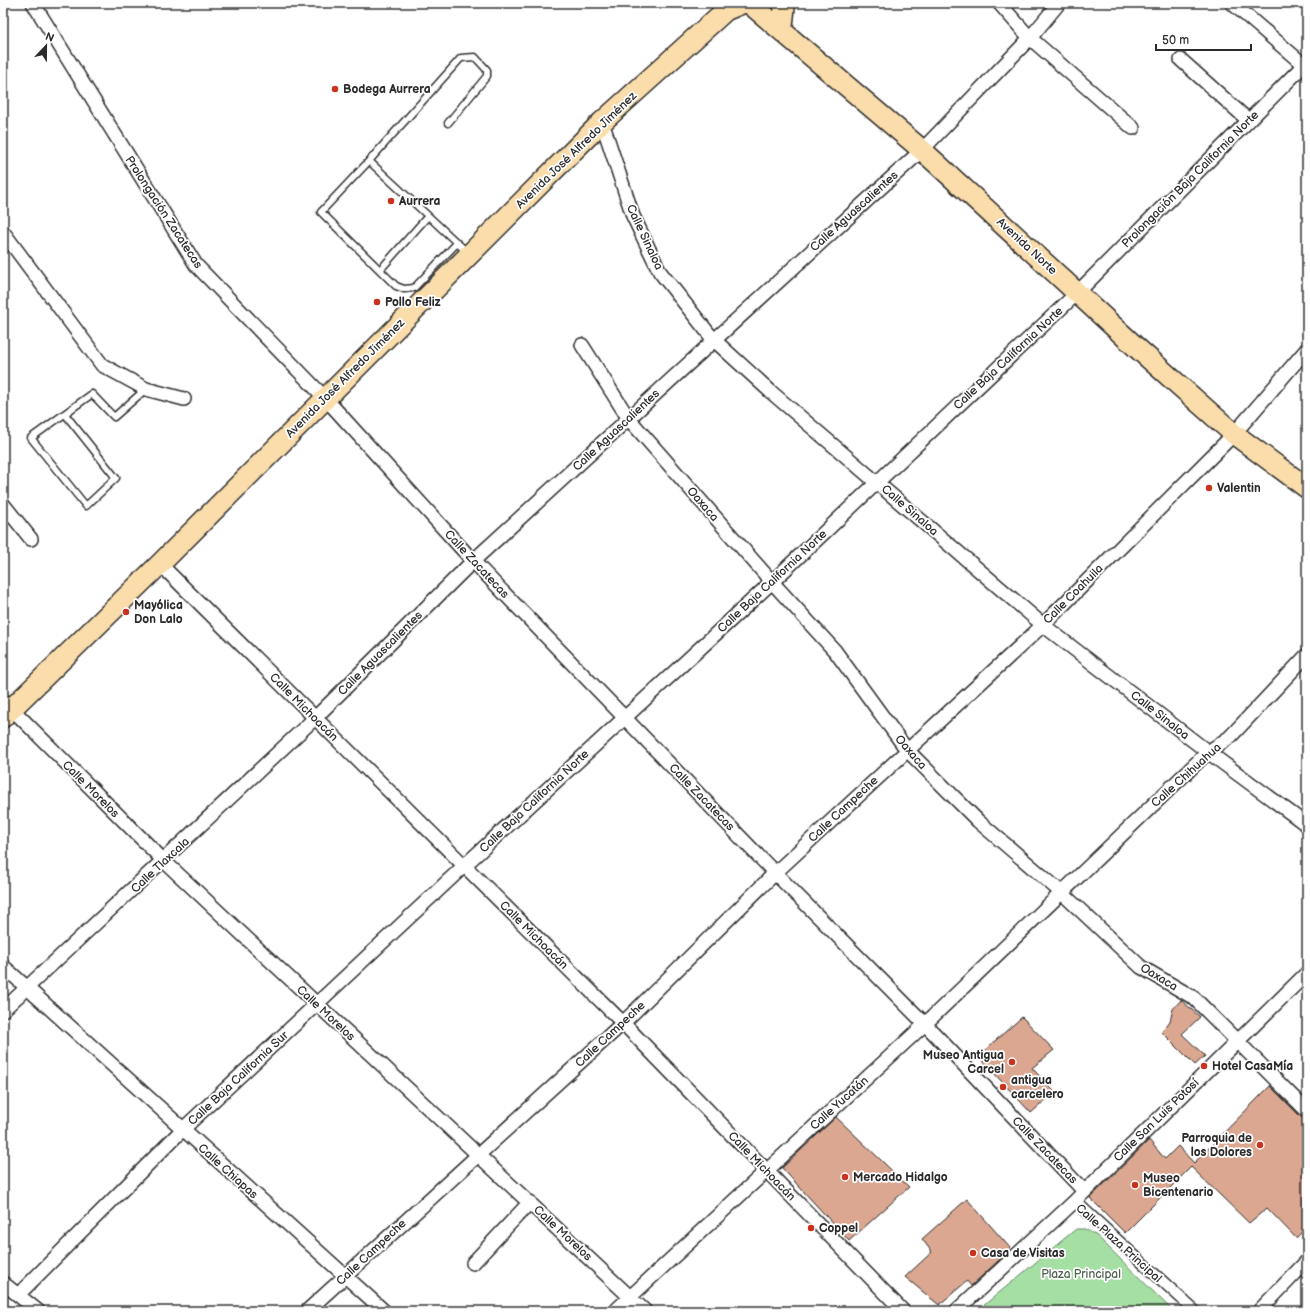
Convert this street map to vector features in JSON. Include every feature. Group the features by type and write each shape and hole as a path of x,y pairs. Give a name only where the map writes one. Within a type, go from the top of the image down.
{"main road":[{"name":"Avenida Norte","path":"749,3 922,150 1077,293 1234,434 1307,488"},
{"path":"782,31 785,3"},
{"name":"Avenida José Alfredo Jiménez","path":"6,709 160,564 325,398 463,249 732,5"}],"street":[{"name":"Prolongación Zacatecas","path":"33,3 196,265 325,398"},
{"path":"999,3 1030,38 1133,128"},
{"name":"Calle Aguascalientes","path":"315,718 473,561 713,339 922,150 1030,38 1059,3"},
{"name":"Prolongación Baja California Norte","path":"1077,293 1305,63 1232,3"},
{"path":"1181,60 1248,120"},
{"name":"Calle Sinaloa","path":"602,122 633,216 660,272 713,339 1043,625 1208,752 1307,825"},
{"path":"3,232 102,365 146,389 184,399"},
{"name":"Calle Baja California Norte","path":"464,866 772,582 1077,293"},
{"name":"Oaxaca","path":"582,345 628,419 772,582 835,650 907,750 978,822 1062,893 1141,967 1194,998 1307,1111"},
{"name":"Calle Coahuila","path":"907,750 1043,625 1234,434 1307,349"},
{"name":"Calle Zacatecas","path":"325,398 473,561 775,873 925,1024 1084,1190"},
{"path":"3,504 31,539"},
{"name":"Calle Michoacán","path":"160,564 623,1023 903,1311"},
{"name":"Calle Chihuahua","path":"1062,893 1208,752 1230,737 1307,655"},
{"name":"Calle Morelos","path":"6,709 164,861 317,1005 478,1153 645,1311"},
{"name":"Calle Tlaxcala","path":"3,1010 164,861 315,718"},
{"name":"Calle Campeche","path":"307,1311 478,1153 623,1023 775,873 907,750"},
{"name":"Calle Baja California Sur","path":"18,1295 182,1130 464,866"},
{"name":"Calle Yucatán","path":"615,1311 925,1024 1062,893"},
{"name":"Calle Chiapas","path":"3,966 182,1130 384,1311"},
{"name":"Calle San Luis Potosí","path":"1075,1201 1084,1190 1307,974"},
{"name":"Calle Plaza Principal","path":"956,1311 1075,1201 1194,1311"},
{"path":"473,1263 530,1202"},
{"path":"1259,1311 1307,1261"},
{"path":"3,1283 38,1311"}],"lane":[{"path":"369,161 463,249 414,288 404,289 396,286 321,212 369,161 461,58 474,57 487,70 486,76 448,123"},
{"path":"380,270 428,216"},
{"path":"65,414 116,478 86,506 31,438 92,394 114,417 146,389"}],"green space":[{"name":"Plaza Principal","path":"1076,1229 1085,1229 1097,1236 1173,1311 977,1311"}],"building":[{"path":"1181,1000 1200,1017 1182,1034 1205,1056 1195,1065 1162,1032 1170,1021 1173,1009"},
{"name":"Museo Antigua Carcel","path":"1022,1017 1054,1050 1032,1068 1055,1092 1031,1113 978,1056"},
{"name":"Parroquia de los Dolores","path":"1270,1086 1307,1123 1307,1227 1296,1238 1267,1208 1249,1223 1191,1167 1125,1233 1090,1198 1149,1140 1165,1159 1178,1146 1194,1163"},
{"name":"Mercado Hidalgo","path":"836,1117 909,1187 849,1241 782,1168"},
{"name":"Casa de Visitas","path":"967,1199 1011,1249 971,1286 967,1281 939,1305 905,1277 932,1252 922,1239"}],"place":[{"name":"Bodega Aurrera","path":"335,89"},
{"name":"Aurrera","path":"391,201"},
{"name":"Pollo Feliz","path":"377,302"},
{"name":"Valentin","path":"1209,488"},
{"name":"Mayólica Don Lalo","path":"126,612"},
{"name":"Museo Antigua Carcel","path":"1012,1062"},
{"name":"Hotel CasaMía","path":"1204,1066"},
{"name":"antigua carcelero","path":"1003,1087"},
{"name":"Parroquia de los Dolores","path":"1260,1145"},
{"name":"Mercado Hidalgo","path":"845,1177"},
{"name":"Museo Bicentenario","path":"1135,1185"},
{"name":"Coppel","path":"811,1228"},
{"name":"Casa de Visitas","path":"973,1253"}]}
